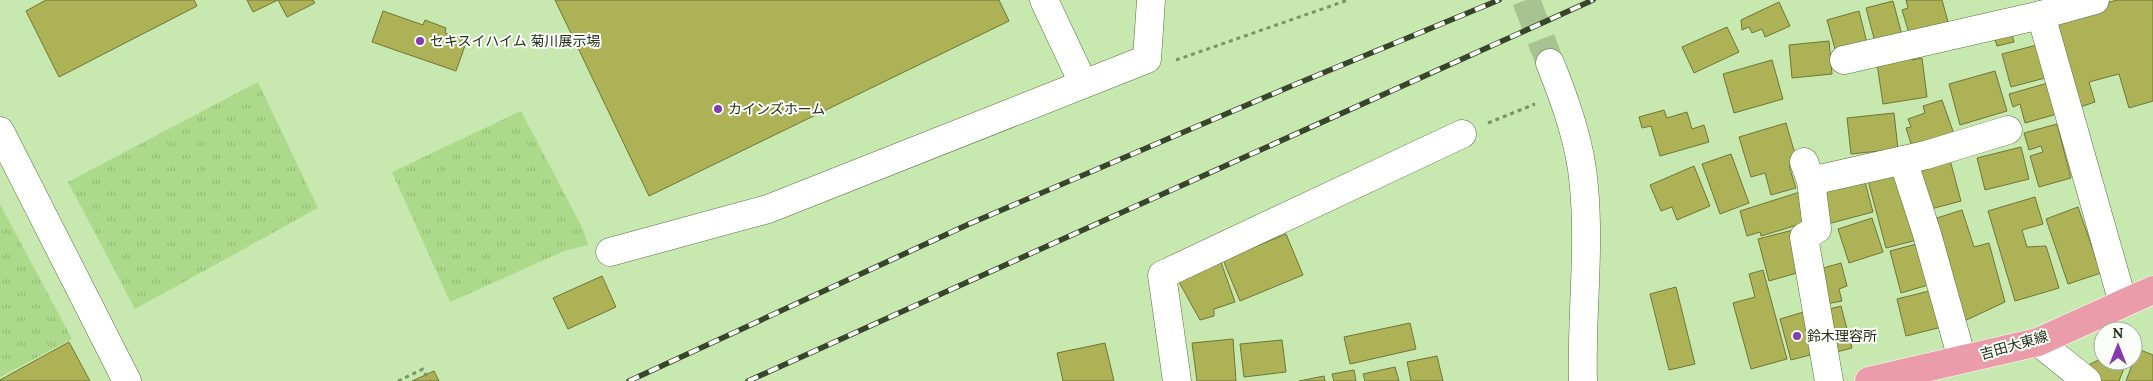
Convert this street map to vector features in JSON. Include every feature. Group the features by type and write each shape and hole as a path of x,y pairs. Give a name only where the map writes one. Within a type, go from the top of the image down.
{"main road":[{"name":"吉田大東線","path":"1869,381 2038,342 2153,290"}],"street":[{"path":"1044,0 1083,83"},
{"path":"610,252 768,209 1147,59 1150,0"},
{"path":"1844,60 2041,15 2095,0"},
{"path":"2041,15 2123,303"},
{"path":"1550,63 1565,100 1581,161 1584,187 1583,381"},
{"path":"1829,381 1804,237 1817,229 1807,172 1903,160 1926,155 2008,130"},
{"path":"0,131 127,381"},
{"path":"1177,381 1162,275 1462,134"},
{"path":"1903,160 1927,234 1962,359"},
{"path":"2038,342 2087,381"}],"path":[{"path":"1147,59 1174,60 1348,0"},
{"path":"1462,134 1535,105"},
{"path":"398,381 423,369 428,380"}],"green space":[{"path":"258,82 318,208 135,309 68,182"},
{"path":"521,111 583,229 588,245 564,251 450,302 392,172"},
{"path":"0,204 72,339 0,377"}],"building":[{"path":"46,0 194,0 197,6 59,77 26,11"},
{"path":"247,0 278,0 253,12"},
{"path":"278,0 313,0 315,3 287,17"},
{"name":"カインズホーム","path":"555,0 999,0 1009,21 649,196"},
{"path":"1906,0 1942,0 1948,22 1909,33 1902,10 1908,8"},
{"path":"2117,0 2153,0 2153,101 2129,108 2119,74 2089,82 2095,102 2080,107 2053,19"},
{"path":"1893,1 1902,35 1875,42 1866,8"},
{"path":"1779,2 1790,26 1765,37 1762,29 1752,33 1749,27 1742,30 1741,20"},
{"name":"セキスイハイム 菊川展示場","path":"383,11 423,25 425,20 446,28 445,33 467,40 456,71 372,42"},
{"path":"1859,11 1868,47 1837,56 1827,20"},
{"path":"2010,26 2014,42 1997,46 1992,30"},
{"path":"1727,27 1739,52 1694,73 1682,47"},
{"path":"1829,41 1832,74 1792,78 1789,45"},
{"path":"2037,45 2045,78 2011,87 2002,54"},
{"path":"1911,52 1912,60 1922,58 1927,97 1883,104 1876,57"},
{"path":"1772,60 1783,99 1734,113 1723,74"},
{"path":"1995,71 2007,111 1960,125 1949,84"},
{"path":"2048,83 2057,114 2025,123 2020,104 2013,107 2009,94"},
{"path":"1942,100 1955,137 1913,150 1906,128 1911,127 1908,119 1925,113 1923,106"},
{"path":"1664,110 1667,118 1687,112 1692,129 1704,125 1709,142 1660,156 1651,126 1642,128 1639,117"},
{"path":"1894,113 1898,149 1851,154 1847,118"},
{"path":"1786,123 1798,164 1789,166 1796,188 1771,195 1765,173 1751,177 1739,137"},
{"path":"2057,124 2071,178 2039,187 2030,156 2043,152 2041,146 2029,150 2024,133"},
{"path":"2021,147 2029,179 1985,190 1977,158"},
{"path":"1731,154 1749,203 1720,214 1702,164"},
{"path":"1950,160 1961,201 1927,210 1916,169"},
{"path":"1694,166 1710,206 1677,220 1672,207 1661,211 1650,185"},
{"path":"1902,168 1921,239 1886,248 1867,177"},
{"path":"1864,178 1873,212 1824,225 1815,190"},
{"path":"1803,191 1811,221 1761,236 1760,232 1747,236 1740,211"},
{"path":"2035,197 2043,224 2022,230 2027,247 2046,246 2059,288 2015,301 1988,211"},
{"path":"2078,207 2101,273 2068,284 2046,219"},
{"path":"1962,210 1974,247 1989,243 2005,302 1960,323 1937,218"},
{"path":"1872,218 1883,252 1849,263 1838,229"},
{"path":"1793,230 1804,271 1769,281 1758,239"},
{"path":"1286,234 1303,275 1240,301 1223,260"},
{"path":"1924,242 1935,283 1901,293 1890,251"},
{"path":"1221,262 1235,302 1214,309 1214,316 1200,320 1179,282"},
{"path":"1841,263 1847,286 1839,289 1842,301 1821,305 1813,271"},
{"path":"1763,270 1787,359 1751,369 1733,303 1755,297 1749,274"},
{"path":"602,276 616,307 568,329 553,298"},
{"path":"1676,287 1695,364 1669,370 1650,294"},
{"path":"1937,289 1946,326 1906,336 1897,299"},
{"path":"1841,306 1852,348 1829,354 1818,312"},
{"path":"1807,311 1818,353 1791,360 1780,319"},
{"path":"1410,323 1416,349 1350,364 1344,337"},
{"path":"1233,339 1236,381 1197,381 1192,343"},
{"path":"1282,340 1286,372 1244,377 1240,344"},
{"path":"69,342 90,381 0,381 0,380"},
{"path":"1105,343 1114,381 1063,381 1057,353"},
{"path":"2143,351 2153,355 2153,381 2126,381 2130,371 2143,371"},
{"path":"1437,356 1443,381 1411,381 1407,362"},
{"path":"2093,363 2093,371 2123,371 2119,381 2101,381 2084,367"},
{"path":"1395,367 1399,381 1365,381 1363,374"},
{"path":"1354,370 1356,381 1334,381 1332,374"},
{"path":"434,371 439,381 412,381"},
{"path":"1324,376 1325,381 1299,381"}],"tunnel":[{"path":"1526,0 1550,63"}],"railway":[{"path":"629,381 969,224 1289,87 1499,0"},
{"path":"748,381 1593,0"}],"place":[{"name":"セキスイハイム 菊川展示場","path":"420,41"},
{"name":"カインズホーム","path":"718,109"},
{"name":"鈴木理容所","path":"1797,336"}]}
